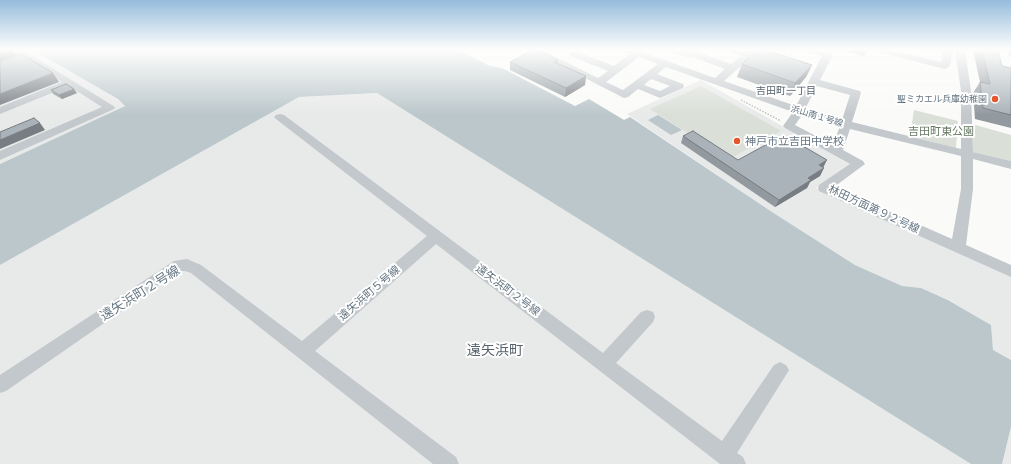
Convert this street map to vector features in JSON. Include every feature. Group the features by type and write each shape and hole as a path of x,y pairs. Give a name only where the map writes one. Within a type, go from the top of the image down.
{"street":[{"path":"0,156 110,107 53,72"},
{"path":"578,72 624,95 657,72"},
{"path":"599,82 613,72"},
{"name":"浜山南１号線","path":"690,72 799,111 845,124 1011,165"},
{"path":"717,81 728,72"},
{"path":"789,126 799,111 817,72"},
{"path":"958,248 967,189 966,91 963,72"},
{"path":"636,85 660,95 679,86 650,75"},
{"path":"815,75 856,93 838,149 835,151"},
{"path":"0,111 70,82"},
{"name":"遠矢浜町２号線","path":"280,117 730,459"},
{"name":"林田方面第９２号線","path":"789,126 859,164 824,188 1011,271"},
{"name":"遠矢浜町５号線","path":"303,351 436,236"},
{"name":"遠矢浜町２号線","path":"0,385 179,265 187,265 196,269 449,464"},
{"path":"604,364 647,317"},
{"path":"730,459 780,370"}],"path":[{"path":"737,97 789,126"}],"shaded area":[{"path":"0,72 71,72 118,99 125,106 0,164"},
{"path":"71,72 509,72 575,106 589,99 624,120 630,117 772,212 855,265 902,286 921,288 948,300 991,325 993,350 1011,360 1011,427 1002,464 971,464 377,93 299,97 0,265 0,164 125,106 118,99"},
{"path":"701,80 851,165 816,188 1011,274 1011,360 993,350 991,325 949,300 921,288 902,286 855,265 772,212 627,114"},
{"path":"377,93 971,464 0,464 0,265 299,97"},
{"path":"658,115 682,130 671,135 648,120"},
{"path":"1011,427 1011,464 1002,464"}],"green space":[{"path":"701,86 781,131 729,159 650,109"},
{"name":"吉田町東公園","path":"914,110 958,121 956,148 910,136"},
{"path":"972,124 1011,135 1011,161 973,152"}],"building":[{"path":"0,72 51,72 53,73 0,94"},
{"path":"531,72 576,72 586,76 566,88"},
{"path":"763,72 806,72 795,83"},
{"path":"987,72 1011,72 1011,115 983,108 980,82 990,84"},
{"path":"66,84 74,89 59,95 51,90"},
{"path":"34,118 40,123 0,140 0,132"},
{"path":"693,131 738,160 784,135 827,160 819,165 824,168 808,178 811,180 779,200 683,136"}],"place":[{"name":"聖ミカエル兵庫幼稚園","path":"995,99"},
{"name":"神戸市立吉田中学校","path":"737,141"}],"district":[{"name":"吉田町一丁目","path":"786,91"},
{"name":"遠矢浜町","path":"495,350"}]}
